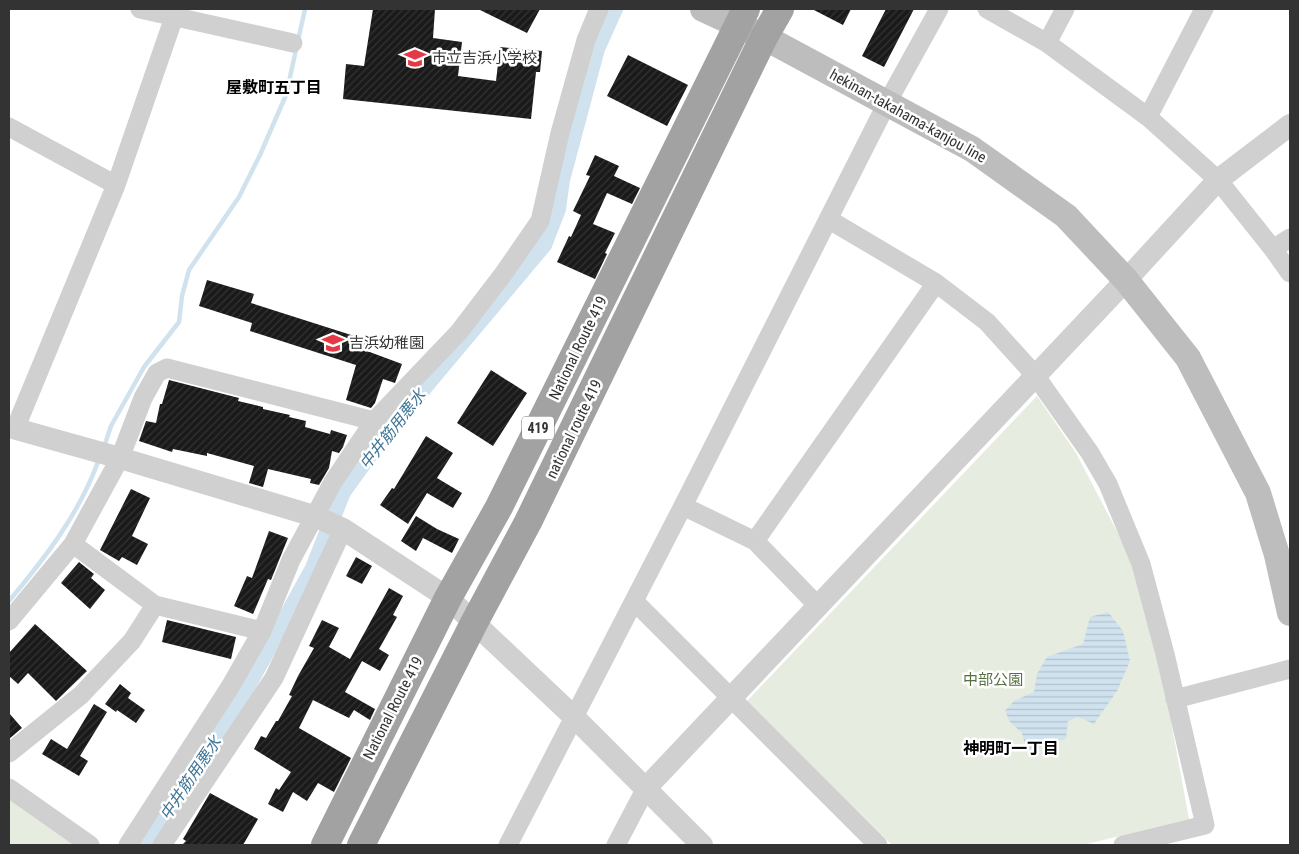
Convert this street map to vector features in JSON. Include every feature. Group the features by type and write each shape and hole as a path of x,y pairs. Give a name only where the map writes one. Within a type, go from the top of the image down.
{"highway":[{"name":"national route 419","path":"361,845 474,623 528,522 764,38 780,9"},
{"name":"National Route 419","path":"325,845 448,598 499,507 742,17"}],"main road":[{"name":"hekinan-takahama-kanjou line","path":"703,9 742,17 764,38 972,149 1066,216 1126,280 1188,358 1258,493 1277,555 1290,613"}],"street":[{"path":"140,9 293,43"},
{"path":"162,845 274,678 329,523 348,458 367,434 374,421 459,332 504,273 540,221 560,133 586,40 599,9"},
{"path":"516,841 574,717 887,104 939,9"},
{"path":"987,9 1047,43 1148,117 1218,180 1273,248 1290,273"},
{"path":"1047,43 1065,9"},
{"path":"1148,117 1204,9"},
{"path":"174,17 116,185 12,428 108,455 329,523 448,598 574,717 702,845"},
{"path":"616,845 646,788 731,697 1126,280 1218,180 1290,125"},
{"path":"9,127 116,185"},
{"path":"828,219 936,283 987,322 1035,375 1090,453 1108,484 1141,564 1165,654 1205,825 1123,845"},
{"path":"1273,248 1290,238"},
{"path":"755,541 936,283"},
{"path":"9,621 73,544 108,455 144,398 157,373 167,368 374,421"},
{"path":"683,506 755,541 818,606"},
{"path":"128,845 230,687 262,630 291,560 329,523"},
{"path":"73,544 155,605 262,630"},
{"path":"634,601 878,845"},
{"path":"9,753 81,695 132,641 155,605"},
{"path":"1175,699 1290,669"},
{"path":"9,788 90,845"}],"green space":[{"name":"中部公園","path":"1037,396 1076,453 1134,564 1167,700 1189,819 1083,845 892,845 747,701"},
{"path":"9,797 78,845 9,845"}],"water":[{"path":"1108,612 1123,631 1130,661 1117,691 1094,724 1078,717 1068,721 1066,739 1055,741 1027,752 1022,733 1010,722 1005,711 1014,701 1034,692 1037,674 1047,657 1083,644 1090,617"}],"building":[{"path":"373,9 435,9 433,38 462,42 458,76 496,81 500,47 542,51 540,72 536,72 531,119 343,99 346,64 364,66"},
{"path":"478,9 540,9 527,33"},
{"path":"812,9 851,9 843,25"},
{"path":"886,9 914,9 884,67 862,56"},
{"path":"628,55 688,85 667,126 607,96"},
{"path":"595,155 619,166 614,176 640,188 632,204 607,193 593,224 615,233 595,279 557,262 581,215 573,211 590,176 586,175"},
{"path":"207,280 254,294 251,303 370,341 367,351 402,364 395,383 383,379 375,403 371,408 346,400 356,365 250,331 252,323 199,306"},
{"path":"491,370 527,393 493,446 457,423"},
{"path":"169,380 239,398 238,401 290,415 289,417 306,421 305,427 330,434 331,430 347,435 343,447 339,453 332,451 329,468 319,485 310,483 311,479 268,469 263,487 249,483 254,466 207,453 207,456 173,449 172,452 139,441 146,421 156,423 160,404 162,404"},
{"path":"426,436 453,453 437,478 462,493 453,508 427,493 408,524 380,505 392,488 394,489"},
{"path":"131,489 150,498 132,536 148,544 137,565 122,557 119,561 100,550"},
{"path":"416,516 437,529 459,539 452,553 423,538 416,551 401,541"},
{"path":"269,531 288,538 271,580 268,579 253,614 234,606 247,576 252,578"},
{"path":"356,557 372,566 362,584 346,576"},
{"path":"79,562 94,574 91,578 105,590 90,609 61,583"},
{"path":"389,588 403,596 393,615 397,617 379,649 389,655 380,671 362,661 345,692 375,709 370,720 354,710 349,718 313,700 299,728 351,758 334,792 318,783 307,801 293,792 283,812 268,804 276,788 279,790 291,772 254,749 261,736 266,738 292,696 289,695 314,648 309,646 322,620 339,628 329,647 350,659"},
{"path":"167,620 236,637 231,659 162,642"},
{"path":"35,624 87,671 56,701 28,673 18,684 9,676 9,653"},
{"path":"120,684 131,693 128,698 145,710 136,723 105,704"},
{"path":"94,704 107,712 80,756 88,761 79,776 42,754 51,739 67,749"},
{"path":"9,713 22,728 9,739"},
{"path":"210,793 258,819 243,845 182,845 186,841 183,839"}],"waterway":[{"path":"104,447 111,426 144,367 179,322 182,296 189,270 239,197 260,155 286,95 305,9"},
{"name":"中井筋用悪水","path":"145,845 233,713 313,568 343,492 382,438 544,245 558,209 562,180 597,49 615,9"},
{"path":"9,601 36,568 72,516 99,459"}],"place":[{"name":"市立吉浜小学校","path":"415,58"},
{"name":"吉浜幼稚園","path":"333,343"}],"district":[{"name":"屋敷町五丁目","path":"274,87"},
{"name":"神明町一丁目","path":"1011,748"}]}
